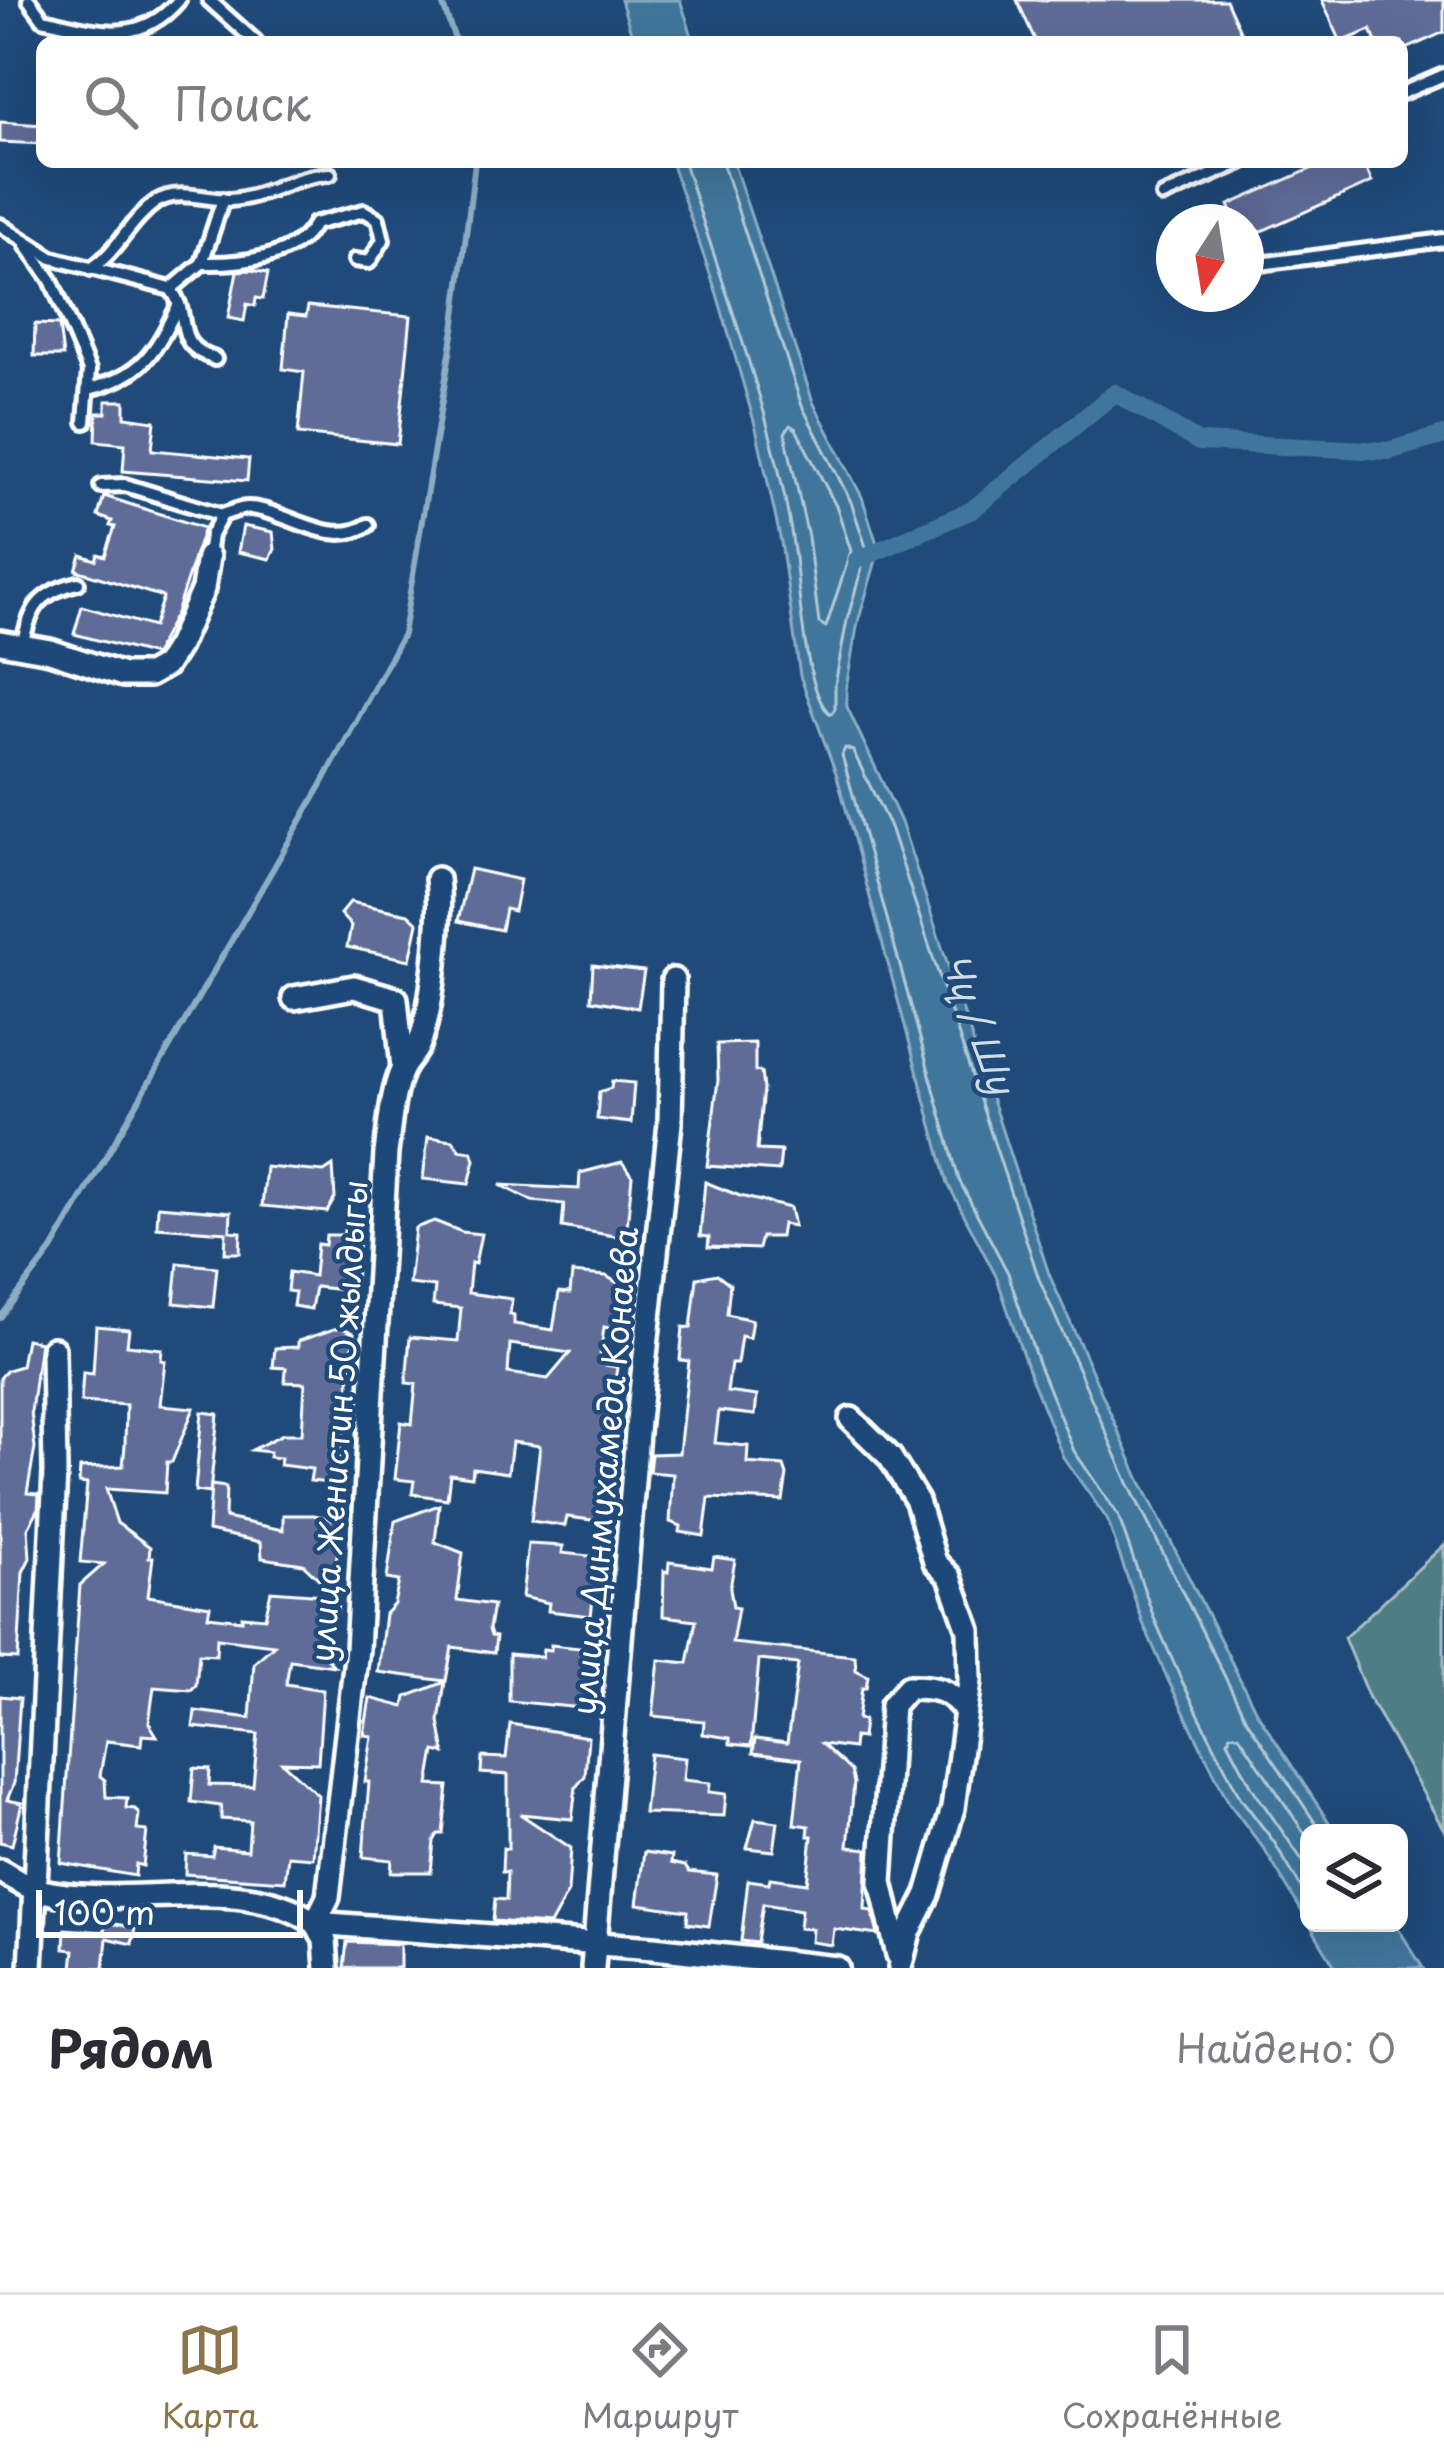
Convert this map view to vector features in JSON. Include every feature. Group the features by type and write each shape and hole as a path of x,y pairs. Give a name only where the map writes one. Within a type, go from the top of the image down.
{"street":[{"path":"11,644 50,651 123,675 149,675 165,666 178,646 203,589 208,557"},
{"name":"улица Женистин 50 жылдыгы","path":"315,1923 328,1897 358,1649 386,1153 403,1068 417,1048 424,1024 437,936 437,879"},
{"name":"улица Динмухамеда Конаева","path":"594,1957 638,1421 670,1123 673,980"},
{"path":"294,998 354,987 396,1000 403,1068"},
{"path":"31,1968 56,1472 53,1349"},
{"path":"850,1419 890,1457 917,1501 935,1562 950,1577 962,1604 972,1657 953,1808 928,1894 898,1968"},
{"path":"898,1968 895,1934 881,1882 892,1705 908,1688 932,1687 956,1698 965,1711"},
{"path":"0,1871 36,1890 75,1897 254,1899 290,1907 315,1923 594,1957 837,1968"},
{"path":"315,1923 325,1940 327,1968"}],"lane":[{"path":"29,0 43,19 112,34 161,21 179,0"},
{"path":"209,0 249,36"},
{"path":"1408,90 1444,75"},
{"path":"1163,196 1228,168"},
{"path":"91,269 111,256 161,198 185,195 234,200 311,175 330,174"},
{"path":"171,289 202,263 223,199"},
{"path":"202,263 232,264 294,247 314,224 364,212 378,219 383,240 369,262 355,260"},
{"path":"0,225 52,258 171,289 180,302 187,344 215,359"},
{"path":"1264,263 1444,240"},
{"path":"24,242 51,280 88,370 85,422"},
{"path":"89,388 124,381 164,333 180,302"},
{"path":"101,486 125,485 222,515 245,507 335,533 356,532 368,525"},
{"path":"208,557 211,535 222,515"},
{"path":"11,644 51,589 78,583"}],"green space":[{"path":"1444,1545 1444,1830 1368,1696 1344,1638"}],"water":[{"path":"621,0 680,0 692,36 632,36"},
{"path":"673,168 735,168 813,402 862,497 879,550 858,622 847,707 901,822 1049,1274 1140,1480 1256,1711 1330,1824 1300,1824 1300,1908 1229,1803 1169,1682 1107,1519 1063,1457 997,1278 948,1184 837,776 800,676 781,542 756,428"},
{"path":"1314,1932 1401,1932 1423,1968 1336,1968"}],"building":[{"path":"1017,0 1226,0 1242,36 1033,36"},
{"path":"1322,0 1444,0 1444,32 1408,48 1408,36 1374,36 1371,30 1338,36"},
{"path":"0,122 36,125 36,144 0,142"},
{"path":"1313,168 1366,168 1372,182 1264,230 1264,204 1231,204"},
{"path":"237,271 268,273 263,299 256,298 255,306 247,304 244,321 228,318"},
{"path":"308,306 411,316 398,444 298,434 304,372 283,369 288,314 306,316"},
{"path":"35,324 59,325 63,356 34,356"},
{"path":"106,401 125,401 125,417 155,421 152,450 249,459 247,481 123,471 125,444 96,441 97,413 106,413"},
{"path":"104,496 204,528 176,613 154,655 74,634 82,606 153,627 163,597 76,570 81,555 96,560 98,554 105,556 115,527 98,516"},
{"path":"243,526 273,532 275,549 270,559 238,552"},
{"path":"470,869 520,880 514,911 505,909 501,930 458,921"},
{"path":"350,902 408,914 418,923 410,960 347,947 351,926 340,914"},
{"path":"593,965 644,971 638,1008 591,1000"},
{"path":"755,1043 755,1071 761,1072 763,1089 757,1150 781,1151 779,1171 707,1166 718,1080 717,1044"},
{"path":"612,1081 634,1083 631,1123 597,1119 599,1092 611,1088"},
{"path":"428,1137 453,1140 460,1150 472,1152 475,1160 469,1184 423,1179"},
{"path":"622,1162 632,1176 626,1238 562,1227 564,1204 532,1201 500,1185 579,1189 580,1173"},
{"path":"333,1166 335,1198 327,1212 262,1206 266,1167 324,1172"},
{"path":"705,1182 790,1208 794,1226 782,1224 780,1237 761,1237 758,1249 708,1247 709,1237 700,1236"},
{"path":"158,1206 231,1212 230,1231 241,1232 240,1253 225,1253 226,1232 157,1227"},
{"path":"434,1221 481,1234 468,1293 512,1299 514,1324 553,1330 559,1292 570,1293 572,1273 606,1276 621,1285 616,1329 604,1327 599,1364 617,1367 600,1521 567,1517 565,1526 531,1521 540,1446 512,1442 508,1473 473,1468 472,1477 450,1474 447,1499 412,1494 414,1481 395,1479 401,1422 412,1424 416,1384 406,1383 410,1337 458,1341 461,1308 433,1305 435,1287 409,1284 415,1228","holes":["510,1344 570,1353 548,1379 508,1373"]},
{"path":"344,1231 359,1239 354,1291 315,1287 311,1309 293,1306 295,1292 287,1291 289,1272 314,1276 317,1244 325,1245 326,1235 344,1235"},
{"path":"178,1263 217,1267 213,1307 174,1303"},
{"path":"717,1274 730,1284 727,1314 752,1320 749,1338 741,1336 737,1364 731,1364 727,1392 757,1396 755,1415 719,1411 715,1443 748,1446 747,1463 784,1466 787,1475 783,1501 709,1498 704,1536 680,1532 681,1526 670,1522 673,1474 649,1472 651,1454 679,1453 689,1361 680,1360 683,1327 691,1328 697,1278"},
{"path":"96,1326 129,1329 127,1345 162,1349 160,1405 194,1408 172,1462 167,1462 165,1493 106,1489 117,1523 150,1547 148,1596 210,1606 208,1616 242,1620 242,1616 265,1618 271,1591 338,1596 337,1612 330,1611 327,1640 320,1651 334,1666 290,1660 286,1684 323,1690 318,1763 282,1762 318,1795 313,1858 288,1856 285,1881 185,1874 186,1854 212,1856 214,1847 248,1850 250,1821 221,1819 221,1806 191,1802 194,1768 210,1769 209,1785 253,1786 258,1734 193,1727 195,1711 250,1718 254,1663 274,1645 217,1638 216,1655 199,1654 196,1685 191,1690 154,1687 149,1723 157,1736 142,1735 141,1745 106,1741 100,1776 105,1780 106,1797 127,1798 126,1808 139,1814 137,1830 147,1831 143,1866 136,1864 135,1876 61,1863 80,1585 104,1564 80,1562 87,1484 79,1483 80,1468 123,1466 125,1445 126,1405 81,1402 83,1373 93,1374"},
{"path":"340,1327 354,1333 339,1484 310,1481 312,1469 280,1465 281,1458 269,1457 270,1452 252,1450 283,1434 302,1434 305,1383 285,1382 286,1368 273,1367 275,1348 298,1347 298,1341"},
{"path":"26,1339 40,1342 31,1412 35,1448 27,1493 39,1494 38,1510 28,1528 30,1558 23,1572 18,1659 0,1658 0,1378 21,1366"},
{"path":"202,1412 218,1414 210,1493 195,1491"},
{"path":"211,1485 226,1487 225,1518 283,1530 283,1515 341,1521 335,1572 323,1583 303,1564 262,1558 261,1542 208,1531"},
{"path":"439,1505 435,1542 463,1553 457,1600 493,1605 489,1629 496,1637 494,1653 452,1647 446,1681 378,1672 385,1614 394,1604 399,1581 387,1579 395,1521"},
{"path":"528,1544 563,1546 562,1553 598,1557 591,1616 548,1611 549,1603 522,1597"},
{"path":"714,1557 735,1560 730,1588 733,1607 738,1608 732,1643 855,1656 856,1670 868,1676 858,1719 864,1720 862,1738 854,1737 853,1748 822,1744 851,1771 848,1847 868,1849 865,1910 872,1911 878,1935 834,1929 832,1945 811,1942 812,1929 799,1928 801,1910 763,1904 757,1943 741,1941 748,1880 807,1883 812,1836 808,1836 809,1826 794,1824 801,1759 753,1753 755,1739 787,1743 798,1664 759,1660 751,1746 703,1734 704,1721 653,1716 659,1660 688,1663 696,1620 663,1616 664,1571 668,1572 669,1562 712,1568"},
{"path":"551,1645 580,1648 580,1654 587,1655 582,1708 509,1701 509,1654 542,1657 543,1649 551,1650"},
{"path":"445,1682 439,1721 445,1753 435,1751 429,1785 448,1786 443,1834 434,1841 431,1872 391,1872 392,1860 363,1857 372,1736 364,1735 370,1698 404,1707 406,1697"},
{"path":"0,1696 20,1698 14,1783 7,1800 22,1803 12,1845 0,1842"},
{"path":"510,1724 588,1737 585,1776 576,1787 572,1819 520,1814 571,1848 568,1892 550,1925 493,1921 495,1899 506,1900 507,1872 502,1872 503,1848 508,1849 508,1775 481,1773 482,1757 506,1758"},
{"path":"650,1754 685,1758 683,1780 710,1783 709,1792 726,1794 724,1816 644,1813"},
{"path":"755,1819 778,1822 774,1851 747,1848"},
{"path":"644,1852 672,1856 671,1863 689,1872 717,1875 709,1926 687,1923 688,1911 637,1904"},
{"path":"106,1922 135,1928 132,1944 107,1938 104,1968 72,1968 74,1950 64,1949 65,1929 104,1932"},
{"path":"347,1942 400,1944 400,1968 344,1968"}],"waterway":[{"path":"441,0 454,36"},
{"path":"0,1318 52,1250 321,786 403,634 455,323 474,168"},
{"path":"857,560 972,510 1115,393 1199,442 1388,451 1444,435"}],"water label":[{"name":"Чү / Шу","path":"980,1023"}]}
